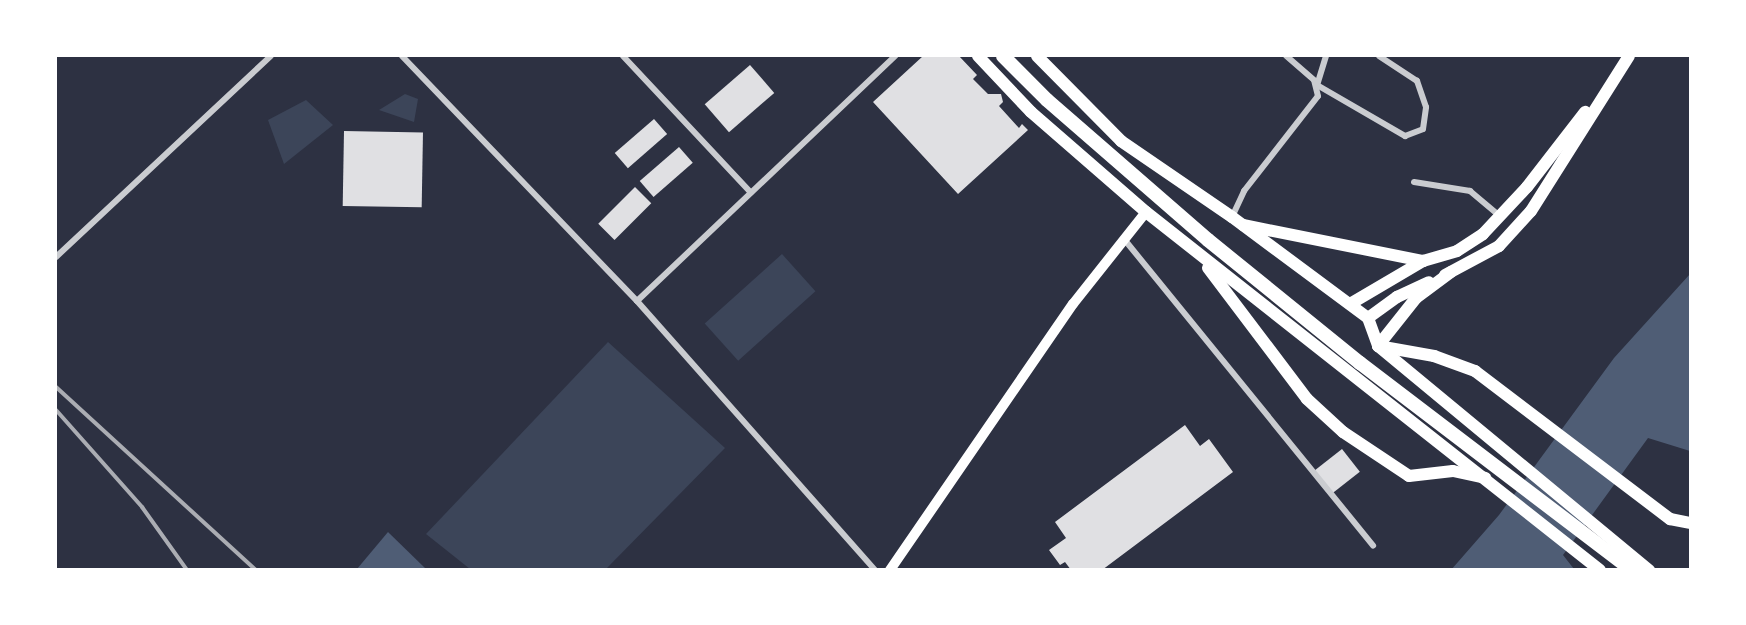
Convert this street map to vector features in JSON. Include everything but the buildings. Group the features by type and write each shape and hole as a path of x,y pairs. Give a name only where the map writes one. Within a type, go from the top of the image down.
{"highway":[{"path":"978,56 1031,112 1146,212 1489,479 1600,570"},
{"path":"1003,56 1047,100 1208,240 1507,475 1632,570"},
{"path":"1037,56 1121,141 1237,221 1368,318 1378,346 1509,457 1649,570"},
{"path":"1350,304 1423,261 1457,251 1501,218 1628,56"},
{"path":"1368,318 1397,297 1499,246 1531,212 1628,56"},
{"path":"1237,221 1423,261"},
{"path":"1192,248 1307,399 1343,432 1409,476 1453,471 1489,479"},
{"path":"1378,346 1416,298 1451,272"},
{"path":"1378,346 1434,356 1475,371 1670,519 1690,523"}],"main road":[{"path":"890,570 1073,304 1146,212"}],"street":[{"path":"56,257 271,56"},
{"path":"402,56 638,301 875,570"},
{"path":"623,56 751,193"},
{"path":"638,301 895,56"},
{"path":"1286,56 1317,86 1405,136 1423,129 1426,107 1417,81 1379,56"},
{"path":"1237,221 1244,191 1312,107 1326,56"},
{"path":"1414,182 1470,191 1501,218"},
{"path":"1124,239 1373,545"}],"shaded area":[{"path":"405,94 418,99 414,122 379,110"},
{"path":"306,100 333,125 284,164 268,120"},
{"path":"782,254 815,291 738,361 705,324"},
{"path":"1690,274 1690,451 1648,438 1563,555 1574,569 1451,570 1499,515 1614,358"},
{"path":"608,342 725,448 606,569 470,569 426,534"},
{"path":"388,532 426,569 357,569"}],"railway":[{"path":"56,387 256,570"},
{"path":"56,410 142,507 187,570"}]}
